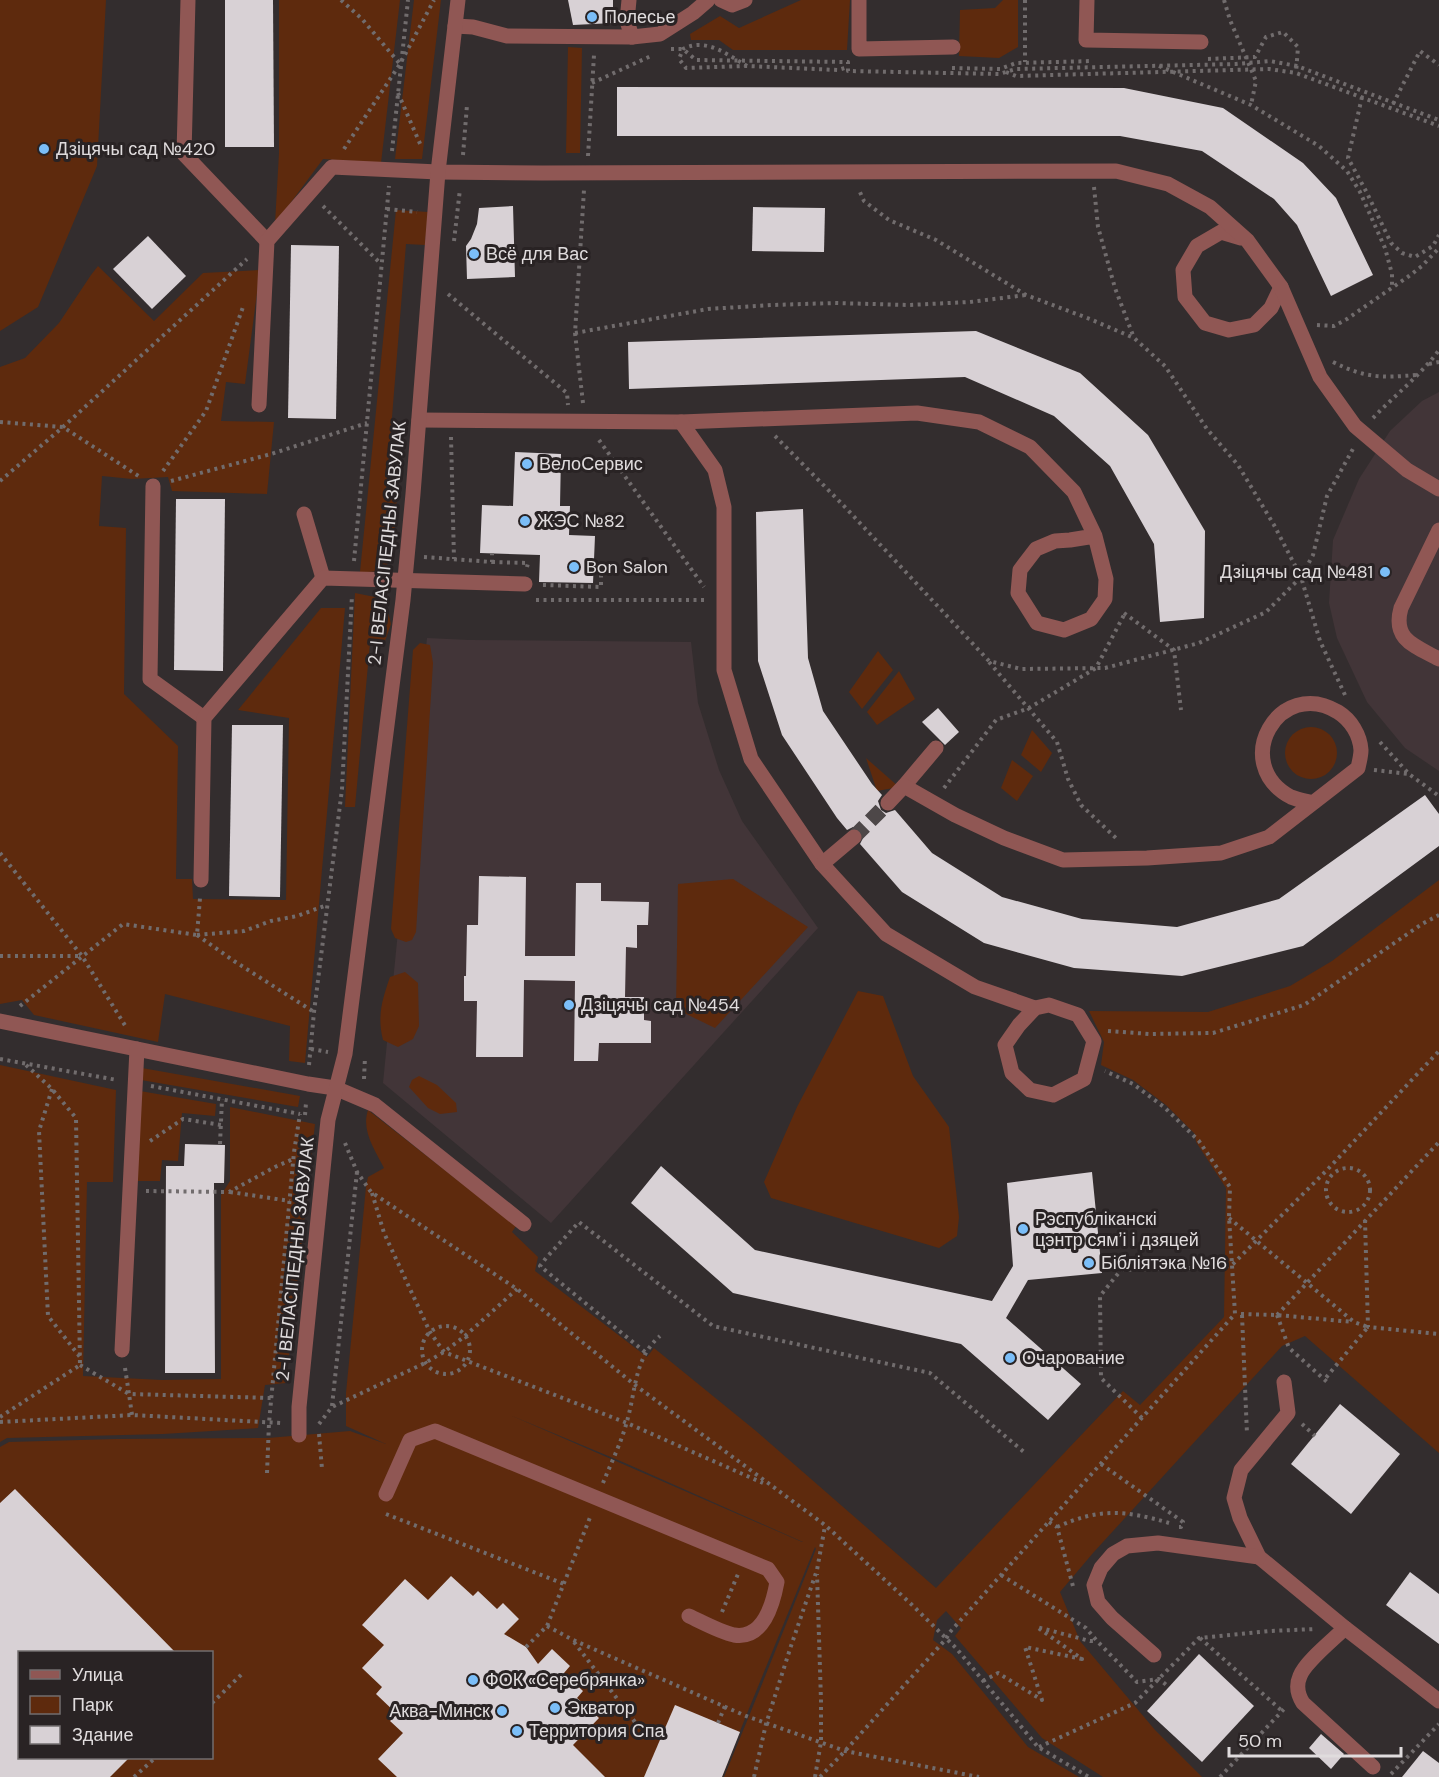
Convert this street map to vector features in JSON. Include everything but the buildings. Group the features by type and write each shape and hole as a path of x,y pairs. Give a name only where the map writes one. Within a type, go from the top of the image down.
{"street":[{"path":"188,0 184,154 267,241"},
{"name":"2-І ВЕЛАСІПЕДНЫ ЗАВУЛАК","path":"299,1435 299,1407 328,1120 345,1054 405,580 438,172 458,0"},
{"path":"629,0 627,21 632,37"},
{"path":"455,26 473,27 507,36 632,37 660,34 708,0"},
{"path":"721,0 732,5 745,0"},
{"path":"859,0 859,49 953,47"},
{"path":"1087,0 1086,40 1201,42"},
{"path":"259,405 267,241 332,167 438,172 585,173 1116,171 1168,184 1210,207 1247,240 1281,287 1320,377 1355,426 1407,470 1439,489"},
{"path":"1247,240 1221,232 1197,246 1183,270 1185,297 1205,323 1229,330 1254,325 1271,308 1281,287"},
{"path":"419,420 681,422 917,413 979,422 1030,447 1074,492 1095,536 1106,579 1105,598 1091,619 1064,630 1037,623 1018,593 1020,570 1036,549 1055,541 1095,536"},
{"path":"681,422 715,470 724,507 724,670 751,759 822,864 886,934 975,987 1035,1008 1050,1005 1078,1016 1094,1041 1084,1079 1053,1095 1030,1090 1012,1073 1005,1045 1035,1008"},
{"path":"153,486 150,679 204,718"},
{"path":"303,514 323,578"},
{"path":"1439,530 1401,608 1397,621 1403,636 1413,646 1439,658"},
{"path":"323,578 525,584"},
{"path":"201,884 204,718 323,578"},
{"path":"903,786 1004,838 1063,860 1221,853 1269,837 1313,803 1358,768 1361,750 1356,731 1345,716 1328,706 1309,703 1291,707 1275,718 1265,735 1262,753 1266,772 1277,788 1293,798 1313,803"},
{"path":"888,803 936,748"},
{"path":"822,864 854,837"},
{"path":"6,1016 137,1049 335,1088 375,1106 524,1224"},
{"path":"122,1350 137,1049"},
{"path":"1284,1382 1288,1413 1241,1470 1234,1498 1240,1518 1259,1557 1439,1701"},
{"path":"386,1494 410,1440 435,1431 768,1569 777,1582 775,1596 762,1626 746,1635 733,1635 690,1616"},
{"path":"1154,1655 1112,1618 1098,1602 1094,1585 1101,1568 1113,1554 1127,1546 1158,1543 1259,1557"},
{"path":"1345,1628 1304,1669 1298,1681 1298,1691 1303,1703 1373,1767"}],"path":[{"path":"341,0 362,19 400,64"},
{"path":"400,64 408,0"},
{"path":"332,167 400,64 434,0"},
{"path":"1025,0 1026,69"},
{"path":"1224,0 1256,81 1251,105"},
{"path":"670,49 683,50 696,60 848,62 848,71 999,74 1016,69 1157,66 1247,60 1255,57 1266,37 1283,32 1298,47 1296,73"},
{"path":"586,421 575,333 595,37"},
{"path":"747,66 716,47 690,46 683,50 680,59 686,68 747,66 838,70 854,65"},
{"path":"1390,108 1420,51 1439,65"},
{"path":"592,82 660,52"},
{"path":"1177,60 1270,61 1297,66 1439,120"},
{"path":"899,66 1000,69 1016,63 1095,61"},
{"path":"1157,66 1251,105 1319,146 1347,171 1360,192 1385,248 1392,274 1392,288"},
{"path":"1000,69 1016,76 1269,69 1296,73 1439,126"},
{"path":"398,92 423,149"},
{"path":"1362,98 1348,158 1391,243 1402,253 1415,257 1433,246 1439,235"},
{"path":"1092,171 1098,227 1115,288 1134,338"},
{"path":"310,193 382,264"},
{"path":"0,481 63,427 267,241"},
{"path":"1308,325 1334,326 1347,320 1422,266 1438,249"},
{"path":"448,294 567,393 568,407 586,421 707,591"},
{"path":"575,333 708,309 835,303 909,305 970,302 1026,295"},
{"path":"153,486 206,411 244,305"},
{"path":"1351,704 1320,641 1301,577 1314,555 1327,496 1362,432 1398,392 1429,364 1439,350"},
{"path":"1331,361 1352,371 1374,377 1417,375"},
{"path":"1429,364 1439,362"},
{"path":"450,420 454,559"},
{"path":"0,423 63,427 131,470"},
{"path":"153,486 271,454 367,423"},
{"path":"431,558 492,562 492,553"},
{"path":"1105,598 1173,650 1181,710"},
{"path":"530,600 695,600"},
{"path":"933,803 996,720 1029,708 1096,668 1125,613"},
{"path":"989,661 1058,742 1068,779 1081,805 1132,853 1147,858"},
{"path":"1379,741 1410,774 1439,796"},
{"path":"1358,768 1410,774"},
{"path":"0,853 82,956 128,1030 137,1049"},
{"path":"197,935 201,884"},
{"path":"6,1016 123,924 197,935 244,931 327,905"},
{"path":"1087,1029 1150,1034 1213,1033 1304,1005 1422,924 1439,915"},
{"path":"197,935 314,1011"},
{"path":"0,956 82,956"},
{"path":"1142,1418 1101,1378 1100,1296 1121,1270 1232,1265 1255,1239 1327,1170 1439,1051"},
{"path":"0,1059 316,1117"},
{"path":"818,1777 845,1751 946,1639 1235,1314 1229,1217 1230,1187 1199,1142 1164,1107 1133,1084 1088,1062"},
{"path":"25,1064 52,1089 76,1118 80,1365"},
{"path":"52,1089 39,1131 48,1316 80,1357"},
{"path":"220,1144 222,1099"},
{"path":"267,1473 268,1423 293,1159 306,1102"},
{"path":"131,1153 183,1119 221,1125"},
{"path":"346,1133 345,1143 357,1172 371,1192 384,1233 430,1332 444,1352 627,1423 771,1487"},
{"path":"1277,1315 1439,1142"},
{"path":"229,1192 293,1159"},
{"path":"1348,1168 1358,1171 1366,1178 1369,1197 1364,1205 1354,1211 1343,1212 1333,1207 1327,1197 1327,1187 1332,1175 1338,1170 1348,1168"},
{"path":"1327,1170 1332,1175"},
{"path":"332,1407 357,1172"},
{"path":"130,1191 229,1192 290,1201"},
{"path":"371,1192 517,1289 635,1385 825,1526 956,1648 1038,1747 1089,1777"},
{"path":"1229,1217 1354,1322"},
{"path":"1277,1315 1289,1348 1325,1381 1368,1327 1365,1220"},
{"path":"645,1352 540,1266 579,1222 713,1326 930,1373 1024,1452"},
{"path":"1158,1269 1159,1258"},
{"path":"319,1422 332,1407 444,1352 517,1289"},
{"path":"1235,1314 1277,1315 1354,1322 1368,1327 1439,1334"},
{"path":"1242,1314 1248,1461"},
{"path":"442,1326 455,1328 465,1336 470,1348 468,1361 459,1370 447,1374 435,1372 425,1363 422,1352 424,1341 430,1332 442,1326"},
{"path":"612,1460 627,1423 645,1352 660,1336"},
{"path":"122,1350 132,1415"},
{"path":"80,1365 129,1394 271,1398"},
{"path":"0,1419 80,1365"},
{"path":"0,1419 132,1415 268,1423"},
{"path":"1296,1419 1315,1436"},
{"path":"319,1434 322,1469"},
{"path":"1057,1527 1076,1518 1109,1511 1142,1515 1181,1527 1183,1522 1101,1464"},
{"path":"391,1515 564,1584"},
{"path":"1049,1522 1057,1527 1076,1596"},
{"path":"754,1777 766,1724 817,1570 825,1526"},
{"path":"526,1647 547,1626 583,1534"},
{"path":"817,1570 822,1701 818,1777"},
{"path":"1001,1575 1086,1628 1137,1682 1159,1679 1169,1688"},
{"path":"721,1615 732,1589"},
{"path":"1083,1617 1086,1628"},
{"path":"547,1626 573,1640 766,1724 845,1751 979,1777"},
{"path":"983,1681 998,1673 1042,1700 1025,1647 1082,1659 1037,1627 1089,1641 1097,1641"},
{"path":"1038,1747 1135,1703 1199,1638 1270,1631 1345,1628"},
{"path":"1199,1638 1282,1711"},
{"path":"573,1640 641,1730"},
{"path":"213,1702 244,1672"},
{"path":"1220,1777 1298,1691"},
{"path":"718,1723 725,1706"},
{"path":"1389,1777 1439,1724"},
{"path":"134,1777 154,1759"}],"shaded area":[{"name":"Дзіцячы сад №481","path":"1439,392 1439,771 1405,748 1367,702 1337,638 1329,603 1333,540 1359,479 1390,431 1422,401"},
{"name":"Дзіцячы сад №454","path":"427,638 691,642 698,703 719,770 742,821 818,928 551,1223 383,1083"}],"green space":[{"name":"Дзіцячы сад №420","path":"0,0 106,0 97,166 38,307 0,331"},
{"path":"279,0 400,0 381,163 323,159 275,224 279,153"},
{"path":"414,0 441,0 422,159 395,159"},
{"path":"801,0 850,0 847,50 733,50 719,40 691,40 690,34 720,16 739,28"},
{"path":"1003,0 1018,0 1018,47 999,58 959,56 960,10 995,8"},
{"path":"568,47 582,48 580,153 566,153"},
{"path":"396,210 428,212 425,245 406,244 386,491 397,493 392,552 384,568 374,572 360,572"},
{"path":"98,266 154,321 203,273 260,270 245,384 226,382 221,421 274,422 267,494 172,491 168,477 132,479 102,476 99,526 126,528 124,694 178,746 176,879 192,879 193,899 286,900 289,718 238,710 321,608 345,608 305,1063 289,1061 290,1026 165,994 158,1042 34,1015 22,1000 0,1004 0,367 25,358 59,323"},
{"path":"355,593 375,597 387,608 391,624 385,641 370,643 355,807 345,807"},
{"path":"420,643 430,645 433,663 416,932 412,940 406,942 395,938 391,929 413,650"},
{"path":"878,651 893,670 862,709 849,692"},
{"path":"899,671 915,699 877,725 867,712"},
{"path":"1311,727 1325,731 1333,739 1337,753 1333,767 1325,775 1311,779 1297,775 1289,767 1285,753 1289,739 1297,731"},
{"path":"1032,730 1052,753 1041,772 1021,755"},
{"path":"866,758 899,787 877,791"},
{"path":"1012,760 1033,776 1017,801 1001,788"},
{"path":"733,879 808,927 715,1028 676,1009 678,884"},
{"path":"1439,880 1439,1453 1305,1336 1282,1346 1060,1592 1080,1641 1155,1730 1202,1777 1103,1777 1042,1738 955,1636 961,1628 946,1611 937,1620 933,1640 952,1654 1028,1747 1079,1777 724,1777 815,1547 722,1777 0,1777 0,1447 9,1442 268,1438 350,1431 386,1444 346,1426 346,1393 366,1187 368,1177 384,1168 368,1133 366,1118 368,1110 516,1226 512,1232 538,1257 535,1271 647,1357 654,1348 756,1431 936,1588 1123,1391 1140,1405 1224,1317 1226,1188 1196,1142 1195,1134 1166,1105 1133,1080 1101,1065 1104,1042 1089,1011 1208,1012 1290,986 1332,961","holes":["510,1415 625,1463 803,1542"]},
{"path":"405,972 418,983 419,1026 413,1039 398,1047 383,1040 380,1016 390,977"},
{"path":"858,991 883,996 913,1076 949,1127 959,1217 957,1236 939,1248 771,1198 764,1182 797,1107"},
{"path":"0,1065 116,1090 113,1182 87,1182 83,1376 162,1380 221,1379 221,1195 230,1181 230,1107 315,1124 286,1383 265,1385 258,1428 163,1434 7,1438 0,1442"},
{"path":"142,1068 300,1096 298,1107 141,1080"},
{"path":"419,1076 437,1085 456,1103 457,1112 440,1114 428,1108 409,1087 412,1080"},
{"path":"140,1091 216,1104 215,1116 182,1113 178,1161 162,1160 160,1181 137,1181"}],"tunnel":[{"path":"854,837 888,803"}],"place":[{"name":"Полесье","path":"592,17"},
{"name":"Дзіцячы сад №420","path":"44,149"},
{"name":"Всё для Вас","path":"474,254"},
{"name":"ВелоСервис","path":"527,464"},
{"name":"ЖЭС №82","path":"525,521"},
{"name":"Bon Salon","path":"574,567"},
{"name":"Дзіцячы сад №481","path":"1385,572"},
{"name":"Дзіцячы сад №454","path":"569,1005"},
{"name":"Рэспубліканскі цэнтр сямʼі і дзяцей","path":"1023,1229"},
{"name":"Бібліятэка №16","path":"1089,1263"},
{"name":"Очарование","path":"1010,1358"},
{"name":"ФОК «Серебрянка»","path":"473,1680"},
{"name":"Экватор","path":"555,1708"},
{"name":"Аква-Минск","path":"502,1711"},
{"name":"Территория Спа","path":"517,1731"}]}
